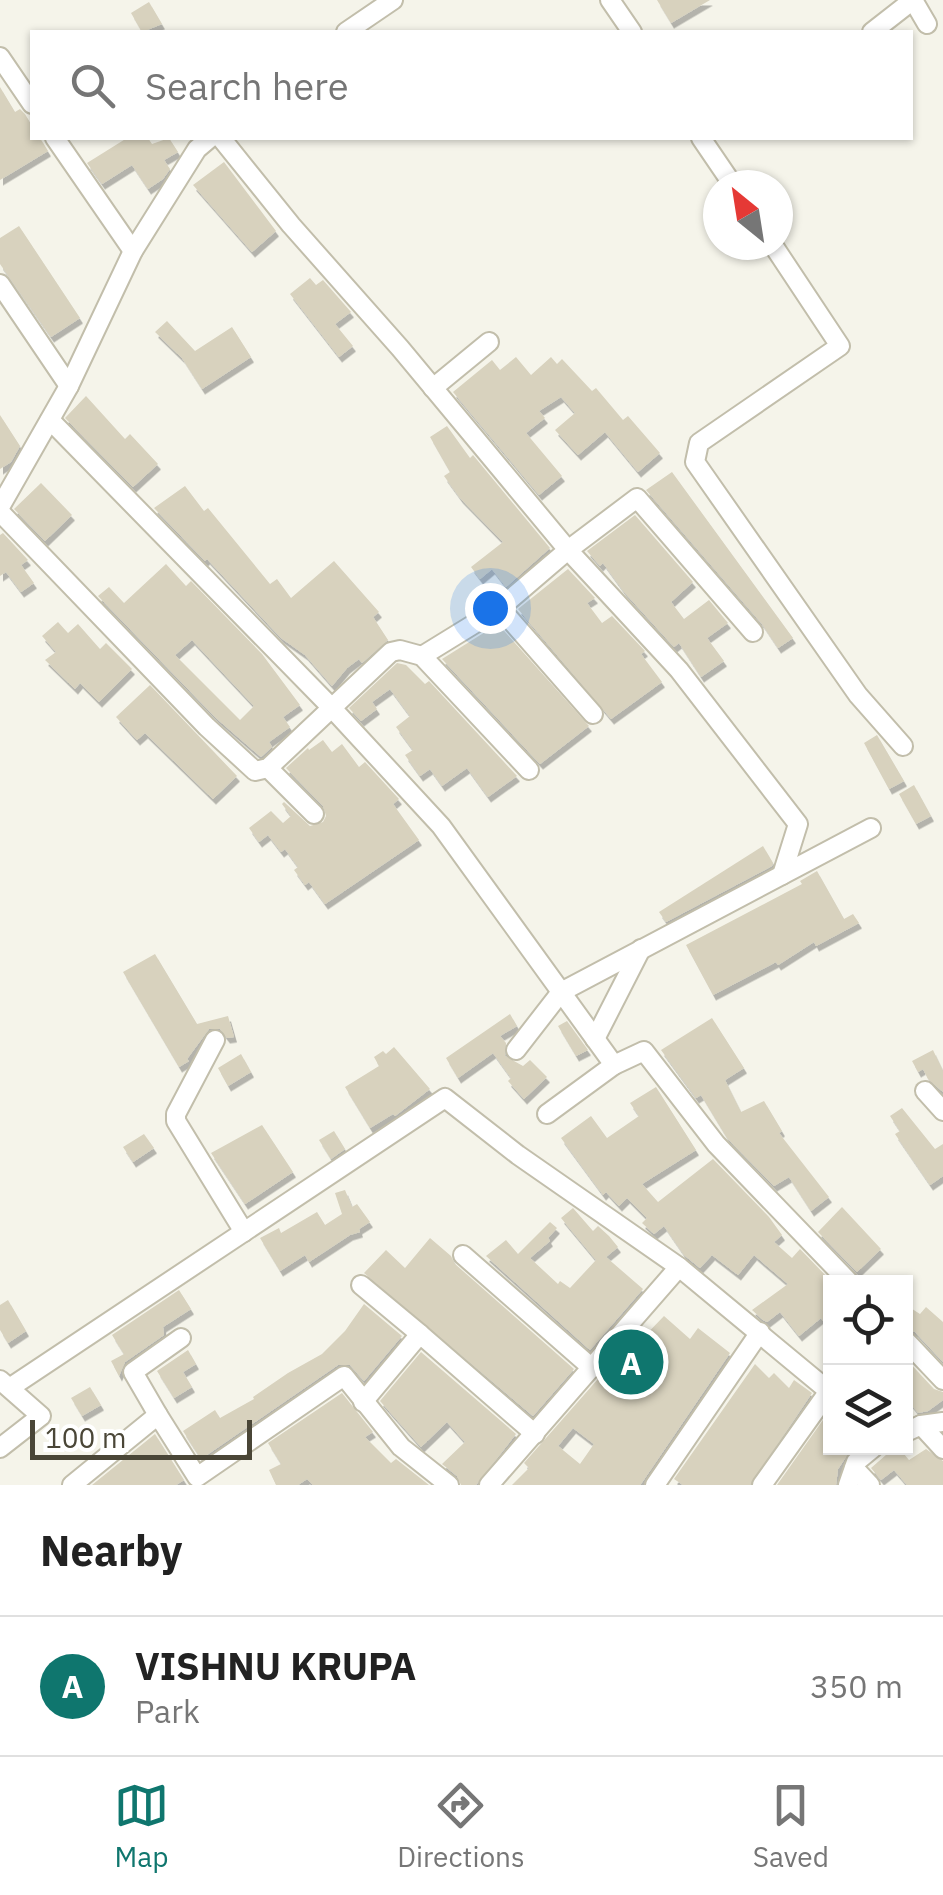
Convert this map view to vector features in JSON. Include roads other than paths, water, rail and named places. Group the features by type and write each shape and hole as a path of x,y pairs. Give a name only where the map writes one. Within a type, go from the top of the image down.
{"street":[{"path":"349,30 393,0"},
{"path":"610,0 631,30"},
{"path":"875,30 913,0 927,24"},
{"path":"0,57 30,101"},
{"path":"56,140 133,251"},
{"path":"208,140 198,149 133,251 69,386 1,500 206,727 255,771 268,768 330,706 391,652 400,650 422,656 528,770"},
{"path":"223,140 568,550 679,670 798,824 782,875"},
{"path":"703,140 723,170"},
{"path":"783,260 840,346 698,443 695,462 858,696 903,746"},
{"path":"0,284 69,386"},
{"path":"433,388 489,342"},
{"path":"50,420 330,706 441,826 614,1066"},
{"path":"422,656 500,608 638,498 752,632"},
{"path":"500,608 594,714"},
{"path":"268,768 314,814"},
{"path":"516,1050 561,992 871,828"},
{"path":"595,1039 641,949"},
{"path":"215,1040 176,1114 176,1121 244,1232"},
{"path":"547,1114 614,1066 644,1050 716,1144 842,1275"},
{"path":"925,1091 943,1111"},
{"path":"0,1448 40,1416 6,1383 445,1098 518,1155 679,1268 823,1385"},
{"path":"464,1255 592,1368"},
{"path":"489,1485 679,1268"},
{"path":"361,1285 535,1434"},
{"path":"655,1485 760,1332"},
{"path":"362,1402 420,1334"},
{"path":"180,1338 132,1372 197,1478 344,1376 401,1448 450,1485"},
{"path":"913,1348 943,1380"},
{"path":"762,1485 823,1401"},
{"path":"72,1485 158,1416"},
{"path":"913,1428 943,1422"},
{"path":"913,1428 943,1449"},
{"path":"865,1455 856,1462 851,1477 870,1485"}],"place":[{"name":"VISHNU KRUPA","path":"631,1362"}]}
